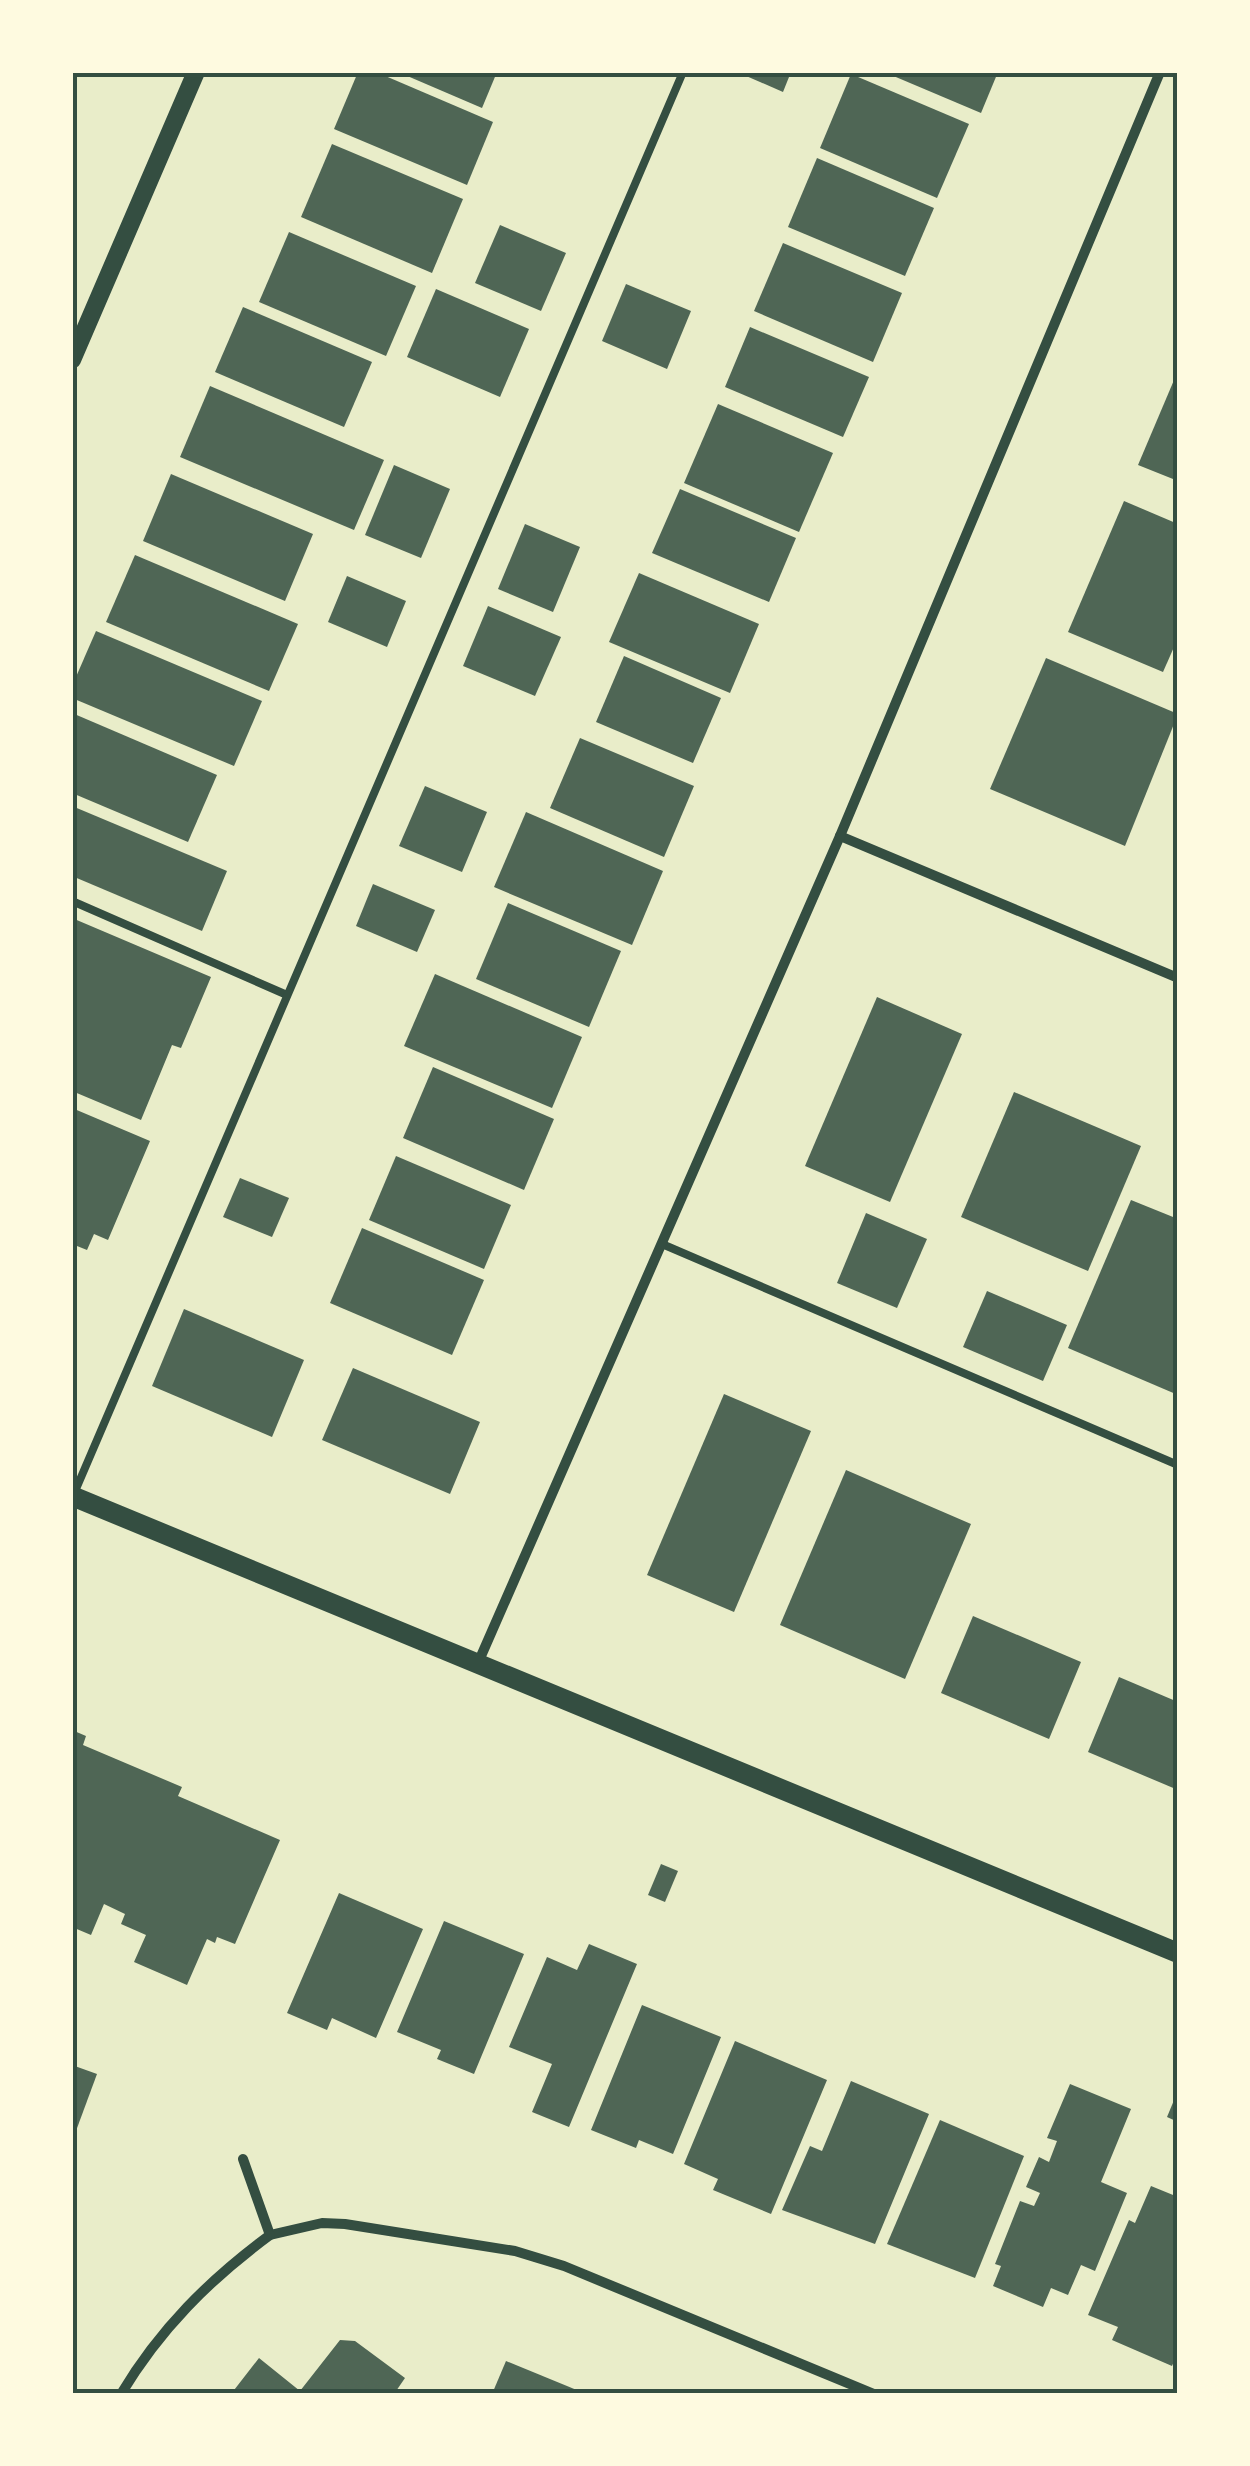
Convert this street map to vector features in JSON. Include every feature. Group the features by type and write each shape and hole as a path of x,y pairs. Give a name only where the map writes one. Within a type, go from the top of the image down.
{"main road":[{"path":"73,1496 1178,1953"}],"street":[{"path":"72,360 196,72"},
{"path":"478,1664 840,836 1160,72"},
{"path":"840,836 1178,978"},
{"path":"243,2159 270,2235"},
{"path":"121,2394 160,2334 188,2303 270,2235 322,2223 516,2251 564,2266 874,2394"}],"lane":[{"path":"73,1496 683,72"},
{"path":"72,901 287,996"},
{"path":"662,1244 1178,1465"}],"building":[{"path":"358,72 376,72 493,122 467,185 334,129"},
{"path":"398,72 497,72 482,108"},
{"path":"737,72 791,72 783,92"},
{"path":"884,72 998,72 981,113"},
{"path":"851,74 969,124 937,198 820,148"},
{"path":"332,144 463,199 432,273 301,217"},
{"path":"817,158 934,208 905,276 788,227"},
{"path":"500,225 566,253 541,311 475,283"},
{"path":"289,232 416,286 386,356 259,302"},
{"path":"783,243 902,293 873,362 754,311"},
{"path":"626,284 691,311 667,369 602,341"},
{"path":"436,289 529,329 500,397 407,357"},
{"path":"243,307 372,362 344,427 215,372"},
{"path":"750,327 869,377 843,437 725,387"},
{"path":"1178,373 1178,481 1138,465"},
{"path":"210,386 384,460 354,530 180,457"},
{"path":"718,404 833,453 799,532 684,483"},
{"path":"394,465 450,489 421,558 365,535"},
{"path":"171,474 313,534 285,601 143,541"},
{"path":"680,489 796,538 769,602 652,553"},
{"path":"1124,501 1178,524 1178,638 1163,672 1068,632"},
{"path":"525,524 580,547 553,612 498,589"},
{"path":"135,555 298,624 269,691 106,622"},
{"path":"639,573 759,624 730,693 609,642"},
{"path":"347,576 406,601 387,647 328,622"},
{"path":"488,606 561,637 535,696 463,666"},
{"path":"96,631 262,701 234,766 72,698 72,686"},
{"path":"624,656 721,698 693,763 596,722"},
{"path":"1046,658 1178,714 1125,846 990,789"},
{"path":"72,713 217,775 188,842 72,793"},
{"path":"580,738 694,786 664,857 550,808"},
{"path":"425,786 487,812 462,872 399,846"},
{"path":"72,806 227,871 202,931 72,876"},
{"path":"526,812 663,871 632,945 494,887"},
{"path":"373,884 435,910 417,952 356,926"},
{"path":"508,903 621,951 589,1027 476,979"},
{"path":"72,918 211,977 181,1048 172,1045 141,1120 72,1091"},
{"path":"435,974 582,1037 552,1108 404,1046"},
{"path":"877,997 962,1034 890,1202 805,1166"},
{"path":"433,1067 554,1119 524,1190 403,1138"},
{"path":"1014,1092 1141,1146 1088,1271 961,1217"},
{"path":"72,1108 150,1141 108,1240 94,1234 87,1250 72,1244"},
{"path":"396,1156 511,1205 484,1269 369,1220"},
{"path":"240,1178 289,1198 272,1237 223,1217"},
{"path":"1131,1200 1178,1219 1178,1395 1068,1348"},
{"path":"866,1213 927,1239 897,1308 837,1283"},
{"path":"362,1228 484,1280 452,1355 330,1303"},
{"path":"987,1291 1067,1325 1043,1381 963,1347"},
{"path":"184,1309 304,1360 272,1437 152,1386"},
{"path":"353,1368 480,1422 450,1494 322,1440"},
{"path":"724,1394 811,1431 734,1612 647,1575"},
{"path":"846,1470 971,1524 905,1679 780,1625"},
{"path":"973,1616 1081,1662 1049,1739 941,1693"},
{"path":"1119,1677 1178,1702 1178,1790 1088,1752"},
{"path":"72,1730 86,1736 83,1745 182,1787 178,1796 280,1840 235,1944 217,1937 215,1943 207,1939 187,1985 134,1962 146,1935 121,1924 125,1914 104,1904 91,1935 72,1927"},
{"path":"661,1864 678,1871 665,1902 648,1895"},
{"path":"339,1893 423,1929 376,2038 332,2018 327,2030 287,2013"},
{"path":"444,1921 524,1954 474,2074 437,2059 441,2050 397,2032"},
{"path":"589,1944 637,1964 569,2127 532,2112 552,2064 509,2047 547,1957 577,1970"},
{"path":"642,2005 721,2037 673,2154 639,2140 636,2148 591,2130"},
{"path":"735,2041 827,2080 771,2214 713,2190 718,2179 684,2164"},
{"path":"72,2065 97,2074 73,2139 72,2139"},
{"path":"851,2081 929,2114 875,2244 782,2210 810,2146 822,2151"},
{"path":"1070,2084 1131,2109 1101,2182 1127,2193 1095,2271 1081,2265 1068,2295 1051,2288 1043,2307 993,2286 1001,2266 995,2264 1020,2201 1034,2206 1040,2193 1026,2187 1039,2157 1049,2162 1057,2141 1047,2138"},
{"path":"1178,2093 1178,2122 1167,2117"},
{"path":"940,2120 1024,2156 975,2278 887,2244"},
{"path":"1151,2186 1178,2197 1178,2352 1172,2366 1112,2340 1118,2327 1088,2315 1129,2220 1135,2223"},
{"path":"340,2340 355,2341 405,2378 394,2394 231,2394 259,2358 300,2391"},
{"path":"506,2361 584,2393 584,2394 492,2394"}]}
